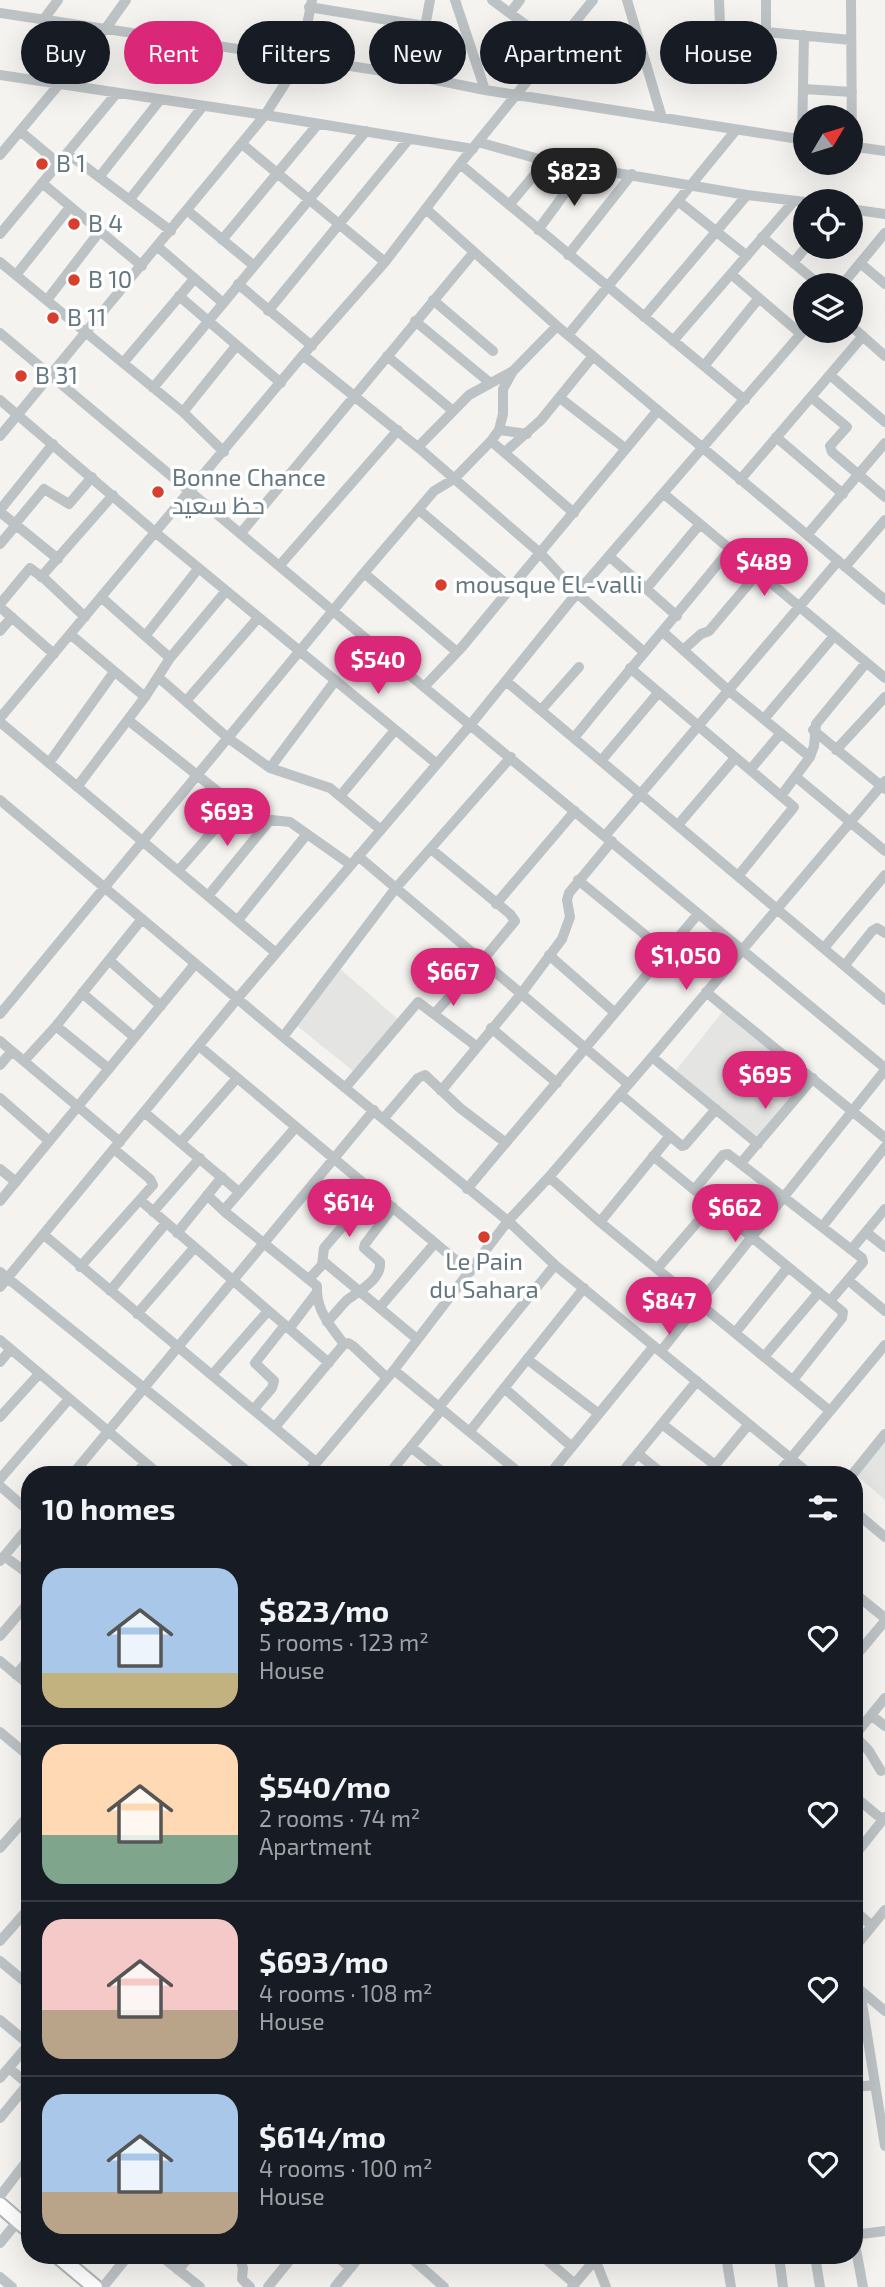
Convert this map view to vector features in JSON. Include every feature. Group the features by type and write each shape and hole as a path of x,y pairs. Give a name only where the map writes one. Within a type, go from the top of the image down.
{"main road":[{"path":"0,2206 21,2224"},
{"path":"68,2264 95,2287"}],"street":[{"path":"6,0 0,11 58,21"},
{"path":"44,19 58,0"},
{"path":"110,22 126,0"},
{"path":"426,21 430,0"},
{"path":"455,0 485,90"},
{"path":"492,0 521,21"},
{"path":"510,13 520,0"},
{"path":"576,21 593,0"},
{"path":"626,0 633,21"},
{"path":"719,0 720,21"},
{"path":"766,0 766,21"},
{"path":"836,0 851,1 852,105"},
{"path":"310,4 399,21"},
{"path":"110,29 237,50"},
{"path":"777,34 851,40"},
{"path":"804,35 804,105"},
{"path":"646,63 662,118"},
{"path":"0,75 21,78"},
{"path":"1,153 59,84"},
{"path":"65,84 366,131 408,140 476,146 546,161 793,200"},
{"path":"0,436 188,211 265,115 285,84"},
{"path":"455,84 793,138"},
{"path":"276,953 0,720 303,355 385,262 526,84"},
{"path":"804,89 852,92"},
{"path":"0,234 116,94"},
{"path":"100,176 160,100"},
{"path":"130,199 203,106"},
{"path":"222,240 318,124"},
{"path":"568,335 736,130"},
{"path":"20,131 58,163"},
{"path":"153,388 366,131"},
{"path":"268,311 408,140"},
{"path":"242,144 385,262"},
{"path":"863,148 885,151"},
{"path":"67,153 171,231"},
{"path":"509,205 546,161"},
{"path":"460,164 745,400"},
{"path":"538,230 584,167"},
{"path":"568,255 632,174"},
{"path":"42,183 142,266"},
{"path":"644,317 747,195"},
{"path":"678,201 747,256"},
{"path":"16,275 71,207"},
{"path":"673,341 762,237 793,207"},
{"path":"426,209 557,326 885,600"},
{"path":"188,211 253,265"},
{"path":"863,211 885,214"},
{"path":"47,300 100,231"},
{"path":"852,273 885,233"},
{"path":"762,237 805,273"},
{"path":"158,247 222,302"},
{"path":"241,533 474,252"},
{"path":"793,263 796,259"},
{"path":"0,262 183,412 224,452"},
{"path":"860,263 885,284"},
{"path":"731,274 793,324"},
{"path":"123,363 194,279"},
{"path":"238,284 312,346"},
{"path":"179,296 281,383"},
{"path":"704,366 759,298"},
{"path":"433,300 493,351"},
{"path":"415,321 489,382"},
{"path":"418,447 469,395 513,370 557,326"},
{"path":"0,332 885,1069 699,1304 599,1414 557,1466"},
{"path":"863,336 885,356"},
{"path":"241,1466 2,1279 44,1235 237,999 471,724 577,593 793,343"},
{"path":"740,480 857,343"},
{"path":"183,412 236,346"},
{"path":"303,355 398,430 540,553 577,593 644,652"},
{"path":"387,356 452,410"},
{"path":"505,452 527,434 560,398 593,356"},
{"path":"0,1014 434,491 454,479 491,441 499,430 503,414 503,390 513,370"},
{"path":"830,375 885,422"},
{"path":"811,397 845,424 846,430 830,449 859,476 883,492"},
{"path":"560,398 626,449"},
{"path":"0,400 198,569 437,764"},
{"path":"424,687 511,589 658,410"},
{"path":"280,565 398,430"},
{"path":"499,430 527,434"},
{"path":"776,437 843,494"},
{"path":"491,441 574,513"},
{"path":"807,536 885,443"},
{"path":"52,444 0,511 58,559"},
{"path":"0,544 44,489 69,504 92,477"},
{"path":"664,494 885,678"},
{"path":"41,577 113,495"},
{"path":"419,510 511,589"},
{"path":"441,1091 521,994 562,939 570,917 567,900 578,880 641,793 799,607 885,520"},
{"path":"646,589 700,524"},
{"path":"574,738 730,550"},
{"path":"609,556 677,616"},
{"path":"54,654 0,605 28,568 85,617"},
{"path":"146,635 198,569"},
{"path":"364,573 457,652"},
{"path":"683,650 701,634 709,631 758,573"},
{"path":"77,786 145,697 170,658 226,591"},
{"path":"101,597 170,658"},
{"path":"0,631 12,617"},
{"path":"187,700 258,618"},
{"path":"663,632 728,691 810,757"},
{"path":"70,634 145,697"},
{"path":"764,719 834,636"},
{"path":"781,796 810,757 814,747 813,730 816,724 866,663"},
{"path":"541,710 579,667"},
{"path":"630,668 697,727 792,804 793,810 739,875"},
{"path":"48,762 114,672"},
{"path":"158,677 228,738 270,768 321,785 341,795 381,830"},
{"path":"270,768 335,681"},
{"path":"506,681 885,999"},
{"path":"601,761 658,693"},
{"path":"836,750 885,697"},
{"path":"128,720 253,818 290,822 396,889 628,1084"},
{"path":"341,795 395,730"},
{"path":"313,1466 390,1374 508,1221 652,1057 850,822 884,786 813,730"},
{"path":"750,770 781,733"},
{"path":"283,1037 396,889 511,757"},
{"path":"678,825 735,758"},
{"path":"796,777 885,851"},
{"path":"0,800 508,1221 555,1265 800,1466"},
{"path":"178,871 236,805"},
{"path":"496,904 575,811"},
{"path":"208,896 270,820"},
{"path":"238,920 307,834"},
{"path":"430,849 510,914 514,921 434,1014"},
{"path":"578,880 666,952"},
{"path":"824,948 883,882"},
{"path":"467,1189 698,914"},
{"path":"24,1061 56,1026 142,919"},
{"path":"845,965 872,931 877,928 885,933"},
{"path":"549,955 614,1012"},
{"path":"110,961 161,1006"},
{"path":"0,1201 195,964"},
{"path":"706,992 885,1138"},
{"path":"82,993 134,1037"},
{"path":"345,1088 416,1003 422,1002 476,1046"},
{"path":"56,1026 109,1069"},
{"path":"491,1028 557,1083"},
{"path":"0,1041 77,1107 152,1182 152,1187 80,1267"},
{"path":"199,1046 470,1272"},
{"path":"0,1065 12,1051"},
{"path":"652,1057 758,1144"},
{"path":"384,1118 421,1076 427,1077 506,1143"},
{"path":"181,1142 237,1078"},
{"path":"741,1163 813,1078"},
{"path":"620,1094 684,1146 716,1109"},
{"path":"0,1098 49,1141"},
{"path":"80,1466 374,1110"},
{"path":"144,1112 239,1192"},
{"path":"224,1210 296,1126"},
{"path":"600,1222 670,1136"},
{"path":"822,1227 885,1147"},
{"path":"694,1190 726,1153 862,1258 863,1262 830,1301"},
{"path":"653,1156 843,1312 842,1318 793,1380"},
{"path":"153,1212 200,1158"},
{"path":"0,1169 16,1182"},
{"path":"177,1233 222,1177"},
{"path":"548,1177 830,1411"},
{"path":"309,1279 323,1261 324,1248 374,1190"},
{"path":"207,1195 317,1286 317,1300 327,1322 344,1344"},
{"path":"140,1200 329,1363"},
{"path":"657,1269 712,1205"},
{"path":"327,1322 348,1300 361,1292 382,1265 363,1248 393,1207"},
{"path":"851,1250 885,1209"},
{"path":"110,1291 166,1223"},
{"path":"866,1232 885,1247"},
{"path":"44,1235 316,1462"},
{"path":"380,1307 435,1243"},
{"path":"137,1314 194,1248"},
{"path":"323,1261 417,1339"},
{"path":"395,1466 555,1265"},
{"path":"736,1333 788,1267"},
{"path":"848,1280 885,1311"},
{"path":"470,1431 584,1288"},
{"path":"254,1409 272,1388 274,1381 255,1363 317,1292"},
{"path":"764,1357 819,1292"},
{"path":"212,1376 268,1311"},
{"path":"0,1340 149,1466"},
{"path":"344,1344 348,1343 441,1408 511,1466"},
{"path":"275,1427 344,1344"},
{"path":"785,1466 885,1345"},
{"path":"0,1362 10,1350"},
{"path":"527,1359 599,1414"},
{"path":"0,1418 39,1374"},
{"path":"628,1466 697,1381"},
{"path":"504,1388 572,1447"},
{"path":"0,1479 4,1466 69,1399"},
{"path":"663,1424 715,1465 749,1424"},
{"path":"859,1466 885,1434"},
{"path":"411,1447 435,1466"},
{"path":"638,1454 653,1466"},
{"path":"0,1486 21,1504"},
{"path":"863,1518 885,1536"},
{"path":"21,1535 2,1556 21,1569"},
{"path":"863,1600 885,1619 863,1647"},
{"path":"0,1636 21,1612"},
{"path":"0,1661 21,1679"},
{"path":"16,1675 21,1669"},
{"path":"863,1724 885,1698"},
{"path":"871,1715 885,1726"},
{"path":"2,1739 21,1751"},
{"path":"863,1745 881,1771"},
{"path":"863,1803 884,1819 863,1845"},
{"path":"0,1848 21,1824"},
{"path":"863,1937 885,1910"},
{"path":"863,1918 872,1926"},
{"path":"0,1941 21,1924"},
{"path":"0,1961 21,1978"},
{"path":"863,1993 881,2007 885,1993"},
{"path":"863,2020 885,2146"},
{"path":"0,2021 21,2037"},
{"path":"0,2078 21,2053"},
{"path":"9,2068 21,2078"},
{"path":"863,2086 875,2085"},
{"path":"0,2118 21,2094"},
{"path":"0,2196 21,2169"},
{"path":"0,2243 21,2228"},
{"path":"863,2235 885,2231"},
{"path":"103,2287 122,2264"},
{"path":"171,2264 200,2287"},
{"path":"178,2270 183,2264"},
{"path":"242,2264 243,2285"},
{"path":"268,2287 287,2264"},
{"path":"346,2264 351,2268"},
{"path":"335,2287 354,2264"},
{"path":"418,2264 444,2287"},
{"path":"550,2264 573,2286 591,2264"},
{"path":"599,2264 606,2287"},
{"path":"727,2264 730,2287"},
{"path":"780,2264 783,2287"},
{"path":"817,2264 820,2287"},
{"path":"859,2264 863,2287"},
{"path":"0,2277 12,2287"}],"shaded area":[{"path":"339,968 399,1020 353,1071 296,1025"},
{"path":"723,1011 807,1081 760,1139 674,1073"},
{"path":"885,1439 885,1500 863,1481 862,1466"}],"place":[{"name":"B 1","path":"42,164"},
{"name":"B 4","path":"74,224"},
{"name":"B 10","path":"74,280"},
{"name":"B 11","path":"53,318"},
{"name":"B 31","path":"21,376"},
{"name":"Bonne Chance حظ سعيد","path":"158,492"},
{"name":"mousque EL-valli","path":"441,585"},
{"name":"Le Pain du Sahara","path":"484,1237"}]}
